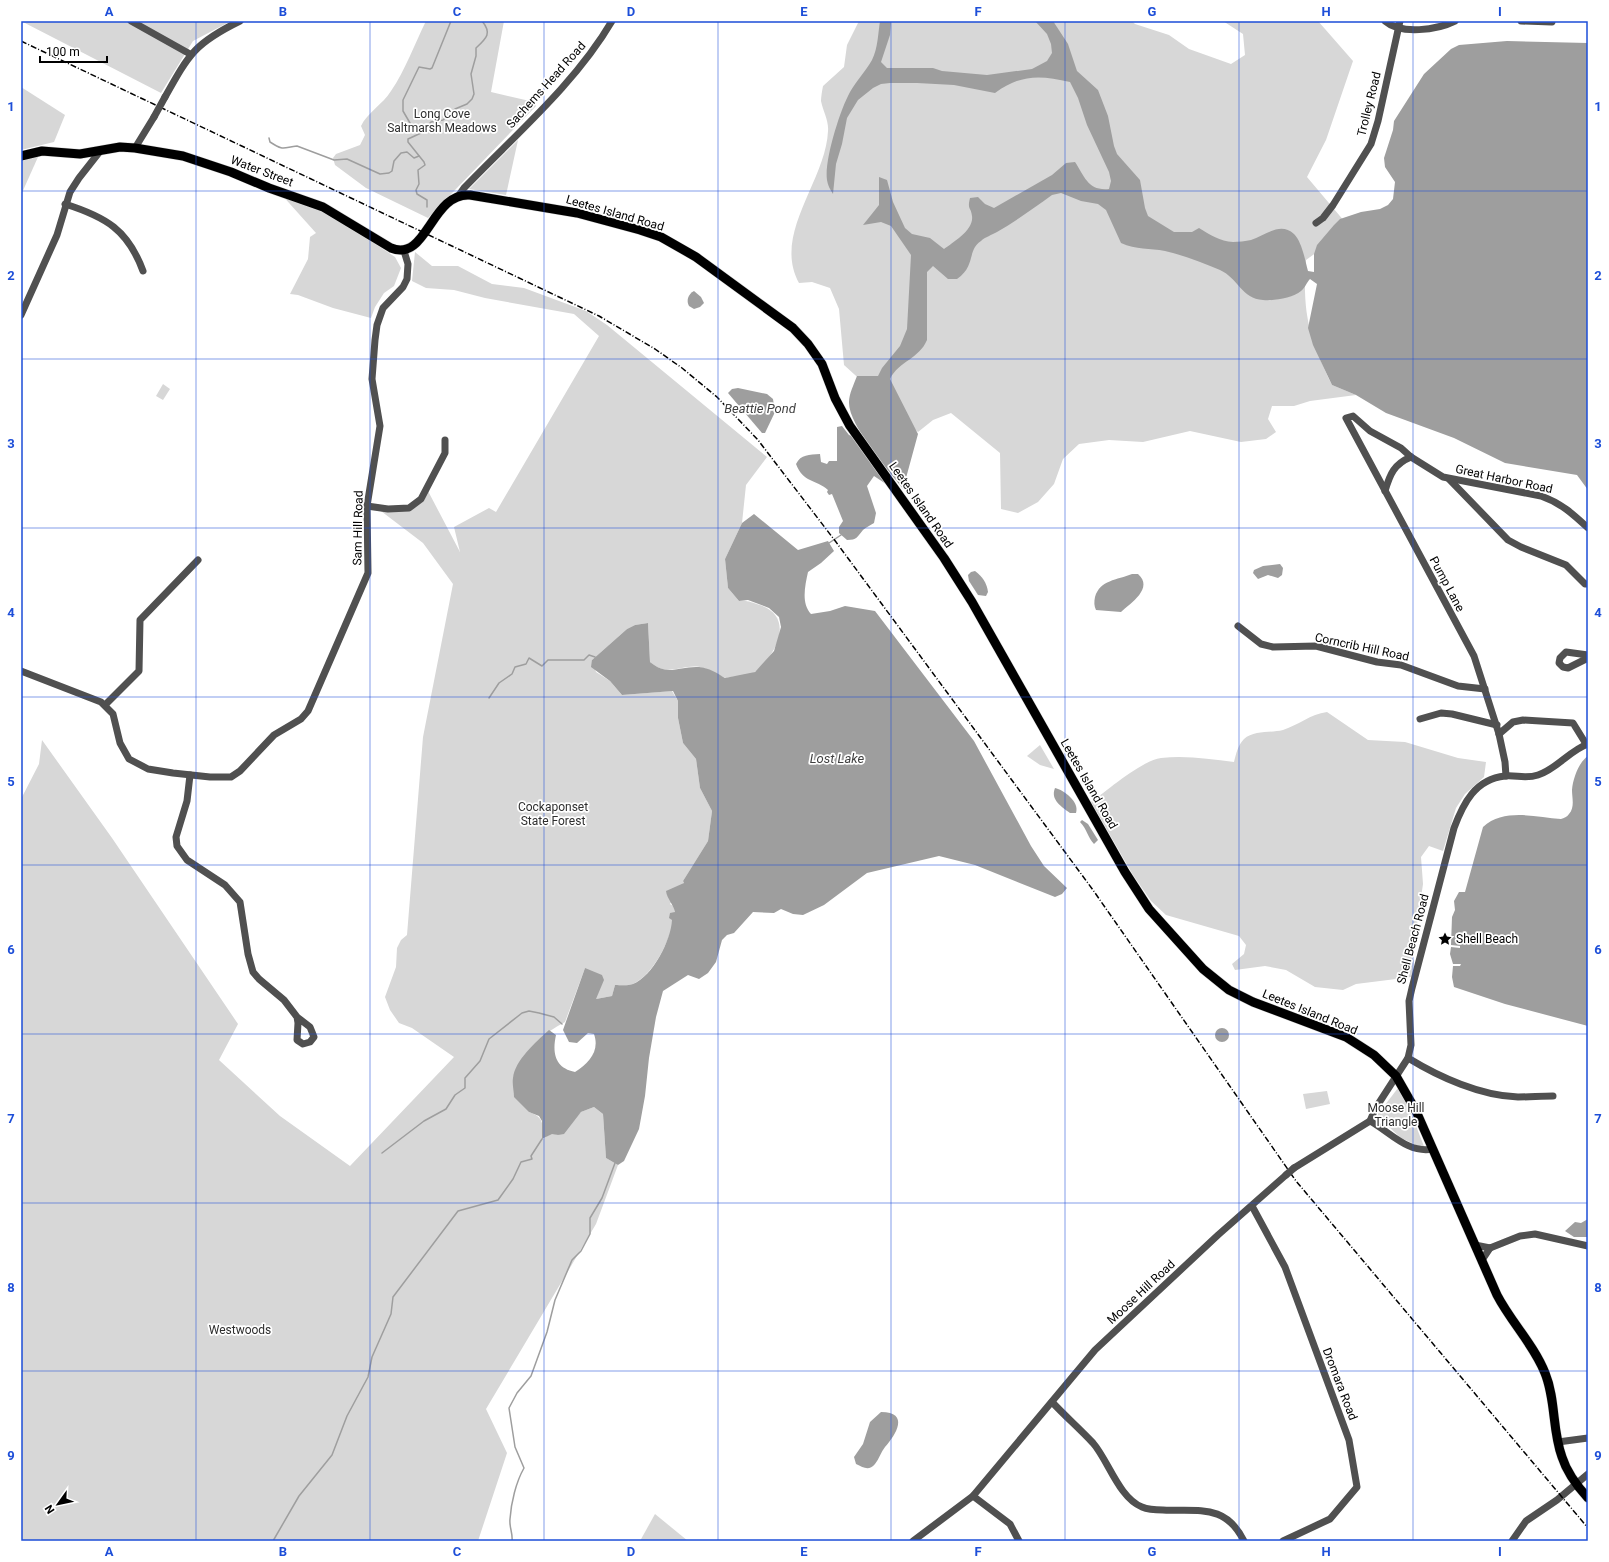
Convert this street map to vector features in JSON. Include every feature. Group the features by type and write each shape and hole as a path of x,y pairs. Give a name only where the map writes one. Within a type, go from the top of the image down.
{"main road":[{"name":"Water Street","path":"21,156 42,151 80,154 120,147 136,148 183,156 231,172 269,188 323,207 391,248 404,251"},
{"path":"404,251 418,242 434,218 452,199 459,195"},
{"name":"Leetes Island Road","path":"459,195 470,195 566,211 612,222 657,236 696,257 793,328 808,344 818,358 840,408 850,426 944,558 972,602 1129,878 1153,913 1203,969 1229,990 1253,1002 1346,1037 1374,1055 1396,1076 1407,1093 1502,1304 1536,1354 1544,1372 1552,1398 1558,1442 1565,1466 1576,1484 1588,1498"}],"street":[{"path":"131,21 190,54"},
{"path":"136,148 190,54 212,35 240,21"},
{"name":"Sachems Head Road","path":"459,195 575,73 597,46 612,21"},
{"path":"1384,21 1390,25 1400,24 1421,29 1438,28 1455,21"},
{"path":"1421,29 1424,21"},
{"path":"1521,21 1552,22"},
{"name":"Trolley Road","path":"1316,223 1323,218 1333,205 1371,144 1400,24"},
{"path":"21,315 56,234 65,204 75,183 101,150"},
{"path":"65,204 91,214 118,229 131,243 143,271"},
{"name":"Sam Hill Road","path":"105,705 115,720 120,744 129,760 148,769 226,778 234,775 274,735 306,714 367,577 369,559 367,506 380,426 372,380 376,333 383,308 403,287 407,279 408,264 404,251"},
{"name":"Great Harbor Road","path":"1353,416 1370,431 1401,448 1411,457 1448,479 1541,496 1567,509 1588,528"},
{"name":"Pump Lane","path":"1353,416 1346,418 1474,656 1497,725 1505,762 1506,776"},
{"path":"367,506 388,509 409,508 421,499 445,453 445,440"},
{"path":"1385,491 1391,470 1403,460 1411,457"},
{"path":"1448,479 1508,540 1527,550 1566,565 1585,584 1588,584"},
{"path":"21,671 50,681 105,705 140,670 140,620 198,560"},
{"name":"Corncrib Hill Road","path":"1238,626 1261,644 1273,647 1316,646 1377,662 1401,665 1458,686 1485,689"},
{"path":"1588,655 1566,652 1560,658 1559,663 1563,667 1568,668 1588,658"},
{"path":"1420,719 1441,713 1447,713 1497,725"},
{"path":"1499,734 1513,722 1523,720 1573,723 1587,744"},
{"name":"Shell Beach Road","path":"1396,1076 1408,1058 1411,1044 1409,1002 1454,828 1468,797 1482,784 1492,779 1506,776 1518,778 1538,775 1587,744"},
{"path":"190,774 187,800 176,837 177,846 187,860 225,885 236,895 240,902 248,954 253,972 284,1000 297,1017"},
{"path":"1408,1058 1439,1074 1484,1092 1518,1097 1553,1096"},
{"path":"1396,1076 1375,1109 1370,1121 1406,1145 1424,1150 1433,1149"},
{"name":"Moose Hill Road","path":"913,1541 973,1496 1095,1350 1218,1235 1294,1168 1370,1121"},
{"name":"Dromara Road","path":"1252,1206 1285,1267 1349,1440 1357,1487 1330,1519 1283,1541"},
{"path":"1475,1245 1490,1248 1520,1236 1535,1234 1588,1246"},
{"path":"1482,1260 1490,1248"},
{"path":"1052,1402 1094,1444 1128,1497 1141,1507 1187,1512 1209,1511 1216,1513 1224,1516 1232,1523 1244,1541"},
{"path":"1558,1442 1588,1438"},
{"path":"1512,1541 1526,1521 1588,1474"},
{"path":"973,1496 1010,1524 1019,1541"}],"green space":[{"path":"21,21 231,21 193,41 161,93"},
{"name":"Long Cove Saltmarsh Meadows","path":"426,21 504,21 491,92 534,102 536,106 428,218 366,188 335,165 333,158 336,154 360,145 365,135 361,126 367,117 388,96 405,66"},
{"path":"859,21 1132,21 1135,24 1169,35 1189,49 1231,64 1245,55 1243,34 1223,21 1318,21 1353,61 1326,140 1307,177 1350,228 1306,260 1306,310 1313,339 1332,385 1356,395 1310,401 1294,406 1272,406 1268,419 1276,432 1266,439 1241,442 1190,431 1143,442 1109,440 1079,444 1063,459 1054,484 1038,502 1018,513 1001,509 1000,453 951,413 933,420 918,432 844,365 839,309 830,288 812,282 799,283 792,264 792,246 796,227 825,150 828,127 821,101 823,86 844,67 847,45"},
{"path":"21,87 65,115 54,142 21,150"},
{"name":"Long Cove Saltmarsh Meadows","path":"518,140 506,195 469,189"},
{"path":"33,156 38,157 21,195 21,162"},
{"path":"281,194 326,211 395,257 401,268 394,286 384,293 375,307 371,318 333,308 298,295 290,294 308,259 310,237 316,233"},
{"name":"Cockaponset State Forest","path":"415,252 432,266 458,266 492,284 524,288 586,311 607,325 767,457 746,485 742,523 725,559 728,588 739,601 747,601 760,605 771,611 777,618 780,627 779,636 776,646 764,664 753,673 726,678 700,667 686,667 669,670 657,667 650,662 648,623 635,625 627,629 592,660 596,672 610,681 622,695 672,691 678,701 678,718 683,743 696,759 700,788 712,811 708,841 670,904 675,907 672,927 663,951 656,962 641,979 633,984 615,985 612,996 596,999 585,968 565,1022 550,1031 532,1046 518,1067 529,1112 538,1116 542,1122 543,1139 552,1133 558,1135 581,1112 594,1107 603,1114 606,1158 618,1165 596,1224 486,1409 507,1453 478,1541 21,1541 21,799 39,764 42,740 112,838 238,1024 219,1060 280,1116 350,1166 454,1057 412,1028 399,1023 390,1010 385,997 396,967 397,948 401,940 407,935 423,737 453,584 423,543 377,508 410,509 428,491 460,552 454,527 489,508 496,512 599,336 574,314 485,298 454,290 426,288 412,281"},
{"path":"163,384 170,389 163,400 156,396"},
{"path":"1327,712 1368,740 1405,742 1458,758 1486,762 1484,777 1465,794 1456,808 1443,851 1429,846 1421,857 1423,884 1417,925 1410,940 1408,950 1414,961 1412,977 1356,984 1343,990 1315,987 1286,970 1265,966 1235,970 1232,964 1244,954 1246,945 1239,936 1166,915 1151,901 1133,875 1091,802 1135,770 1153,760 1179,757 1234,762 1240,744 1248,736 1258,733 1283,730 1310,717"},
{"path":"1040,745 1054,769 1040,765 1027,756"},
{"name":"Moose Hill Triangle","path":"1398,1088 1411,1113 1425,1149 1401,1138 1378,1117 1378,1114"},
{"path":"1327,1091 1330,1104 1306,1109 1303,1094"},
{"path":"655,1514 688,1541 640,1541"}],"water":[{"path":"880,21 891,21 890,35 881,62 887,68 933,68 942,71 987,75 1032,69 1047,61 1052,53 1051,44 1047,34 1035,21 1053,21 1068,44 1077,71 1098,90 1108,116 1117,154 1140,180 1148,216 1174,232 1192,232 1199,228 1219,239 1233,242 1251,240 1278,229 1289,230 1297,237 1303,251 1308,271 1314,272 1314,254 1317,245 1340,219 1361,212 1380,209 1388,205 1393,199 1395,182 1385,167 1384,158 1393,130 1394,121 1424,74 1451,49 1459,45 1507,41 1588,43 1588,490 1577,475 1505,463 1454,438 1386,413 1356,395 1332,385 1313,345 1308,328 1317,284 1310,279 1302,290 1293,296 1272,300 1256,299 1245,292 1231,278 1220,270 1193,259 1172,253 1132,247 1121,243 1106,210 1098,204 1081,201 1061,193 1052,195 1032,210 983,240 974,249 967,269 957,279 948,279 933,266 927,272 927,340 919,352 898,368 890,379 918,434 903,489 879,460 862,435 850,412 849,402 857,376 878,376 882,368 900,346 907,329 911,255 891,226 881,222 863,225 879,205 879,177 887,180 893,202 905,228 912,234 930,238 944,249 962,235 970,226 972,221 972,213 969,207 970,198 978,197 985,204 994,208 1052,175 1066,163 1075,162 1088,182 1096,188 1109,189 1111,181 1109,172 1087,125 1078,98 1070,82 1040,77 1022,79 1013,82 995,93 954,85 890,83 881,84 873,88 858,100 847,118 836,164 833,194 827,180 830,149 846,100 855,84 870,64 874,55 877,46"},
{"path":"694,291 701,297 704,303 700,307 694,309 689,306 688,298"},
{"name":"Beattie Pond","path":"738,388 767,394 773,399 775,412 765,433 762,433 728,393 732,389"},
{"path":"842,426 849,435 852,436 886,484 874,476 867,486 876,513 874,523 864,529 856,538 850,540 847,540 839,533 839,527 843,521 832,494 829,495 827,492 828,490 802,475 796,464 800,458 820,454 821,462 827,464 829,461 837,461 837,427"},
{"name":"Lost Lake","path":"754,514 798,550 828,541 834,551 808,572 805,600 808,610 811,614 830,611 845,606 875,611 974,741 1031,846 1044,866 1067,888 1062,894 1055,897 975,865 939,856 867,873 824,905 803,915 793,914 781,909 774,913 753,912 734,933 727,935 722,940 716,962 708,973 699,979 688,975 663,991 656,1017 639,1129 624,1161 618,1165 606,1158 603,1114 594,1107 581,1112 564,1134 552,1134 542,1139 542,1121 539,1116 529,1112 514,1097 513,1080 515,1071 522,1058 549,1030 556,1035 554,1048 556,1059 563,1067 575,1072 589,1061 596,1046 594,1034 588,1033 577,1043 569,1042 563,1030 585,968 602,975 604,980 596,999 612,996 615,985 631,985 640,980 654,966 660,956 671,928 672,920 669,918 670,913 675,912 666,891 684,883 683,881 708,841 712,811 700,788 696,759 683,743 678,718 678,701 673,691 622,695 610,681 591,667 592,660 627,629 635,625 648,623 650,662 662,669 673,670 699,667 713,671 725,678 755,672 774,651 781,627 779,617 769,608 748,600 739,601 728,588 725,559 742,523"},
{"path":"1280,564 1283,568 1282,575 1278,578 1268,575 1258,579 1253,573 1254,570 1263,566"},
{"path":"975,571 982,577 985,583 988,592 986,596 978,595 969,581 968,575"},
{"path":"1132,574 1138,574 1144,585 1135,600 1121,612 1096,610 1094,604 1095,597 1097,591 1101,587 1110,581"},
{"path":"1588,756 1588,1026 1505,1004 1454,987 1452,977 1453,966 1460,966 1461,964 1453,964 1450,954 1451,947 1460,948 1460,946 1451,945 1452,917 1455,910 1454,901 1459,892 1465,892 1483,827 1500,817 1520,815 1561,819 1566,817 1572,808 1572,790 1575,776 1579,766"},
{"path":"1055,788 1063,791 1070,797 1076,805 1076,813 1070,813 1055,800"},
{"path":"1082,820 1088,824 1098,840 1094,844 1080,822"},
{"path":"1219,1028 1225,1028 1229,1032 1229,1038 1225,1042 1219,1042 1215,1038 1215,1032"},
{"path":"1588,1219 1588,1237 1574,1237 1565,1231 1575,1222 1581,1223"},
{"path":"881,1412 890,1413 895,1416 898,1420 898,1425 896,1431 875,1464 871,1468 864,1468 856,1464 854,1457 863,1444 870,1422"}],"waterway":[{"path":"410,123 403,111 403,100 419,67 432,68 451,21"},
{"path":"427,207 427,200 417,194 416,190 419,184 418,170 425,165 408,142 408,139 421,133 431,122 443,120 455,109 467,104 472,99 474,94 471,74 476,56 476,48 487,35 487,29 482,21"},
{"path":"269,138 270,142 281,148 297,146 334,160 347,159 380,174 389,173 392,171 394,161 401,153 407,152 414,158 419,156"},
{"path":"829,543 841,535"},
{"path":"489,698 499,683 512,674 515,667 526,664 529,658 542,666 548,660 584,660 589,655 595,657"},
{"path":"382,1153 424,1121 446,1109 455,1095 465,1088 465,1078 480,1061 489,1039 522,1013 529,1011 554,1017 562,1024"},
{"path":"273,1541 299,1496 332,1455 347,1416 368,1377 372,1357 391,1314 393,1297 458,1211 498,1200 513,1179 521,1162 532,1159 531,1156 542,1139"},
{"path":"512,1541 510,1522 511,1506 516,1486 524,1468 515,1447 509,1408 517,1393 531,1376 547,1332 555,1300 572,1260 581,1251 590,1234 590,1218 602,1198 615,1163"}],"railway":[{"path":"21,41 599,316 655,349 682,368 717,397 758,440 836,542 1093,890 1296,1181 1588,1528"}],"place":[{"name":"Shell Beach","path":"1445,939"}],"park label":[{"name":"Westwoods","path":"240,1330"}]}
